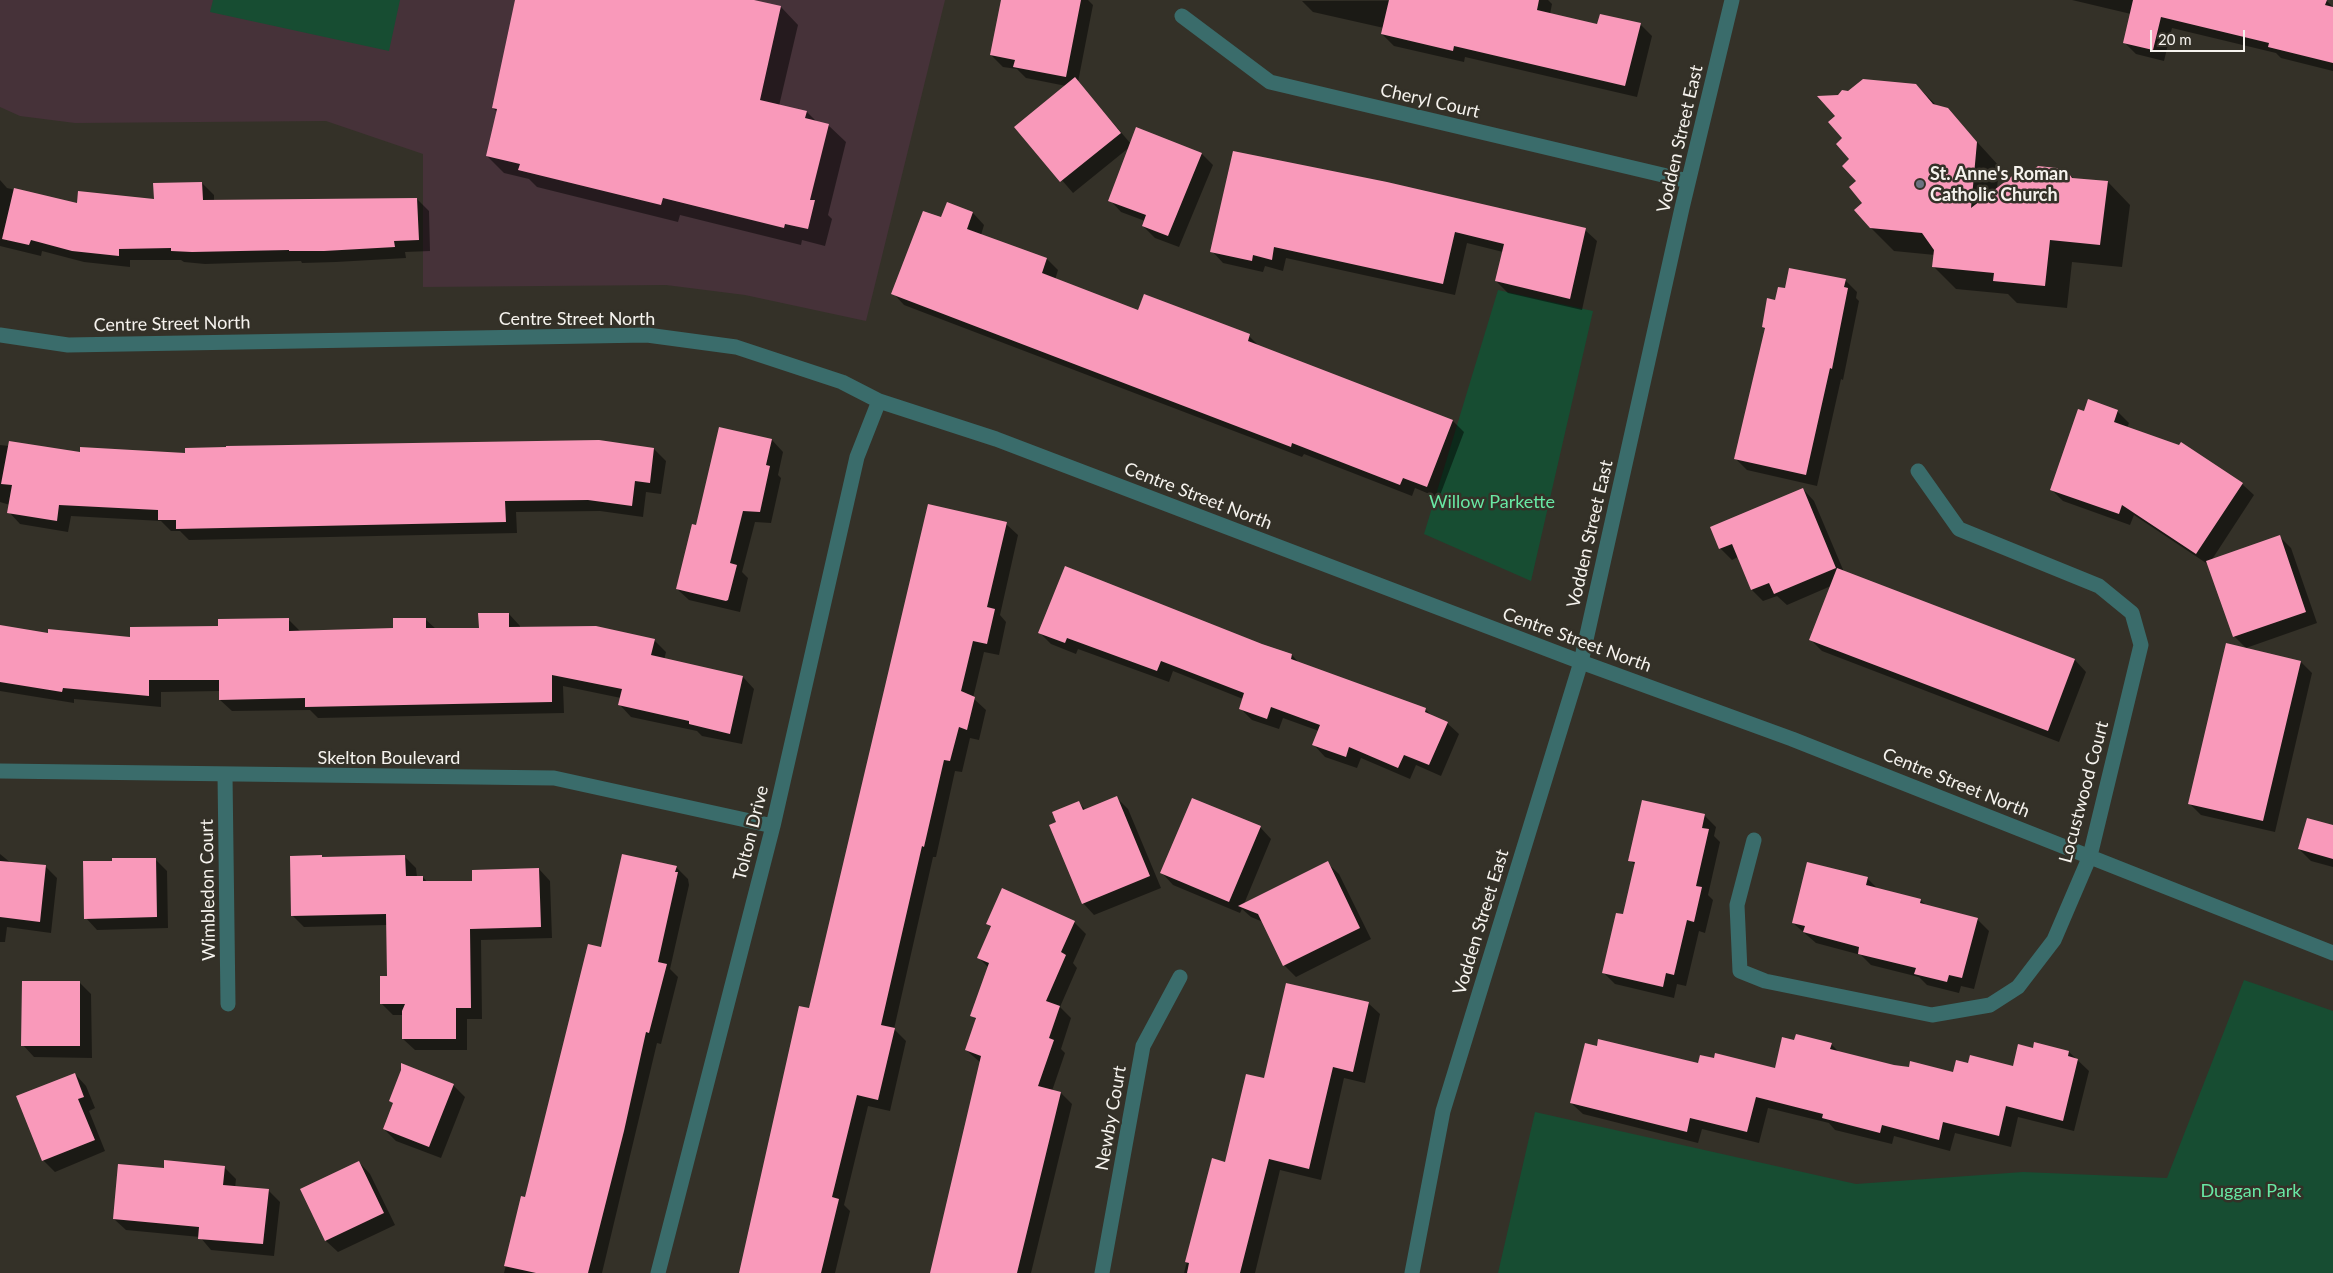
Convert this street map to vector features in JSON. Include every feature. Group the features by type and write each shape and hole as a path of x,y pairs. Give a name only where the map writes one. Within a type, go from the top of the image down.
{"street":[{"name":"Vodden Street East","path":"1412,1273 1443,1111 1581,662 1688,181 1732,0"},
{"name":"Cheryl Court","path":"1182,16 1270,82 1688,181"},
{"name":"Centre Street North","path":"0,335 68,345 647,335 736,347 842,382 879,401 996,439 1581,662 1792,739 2333,954"},
{"name":"Tolton Drive","path":"658,1273 773,826 857,457 879,401"},
{"name":"Locustwood Court","path":"1754,840 1736,905 1740,971 1765,981 1932,1015 1990,1005 2018,987 2054,940 2090,856 2141,645 2132,613 2099,586 1959,529 1918,472"},
{"name":"Skelton Boulevard","path":"0,771 554,778 773,826"},
{"name":"Wimbledon Court","path":"224,775 228,1004"},
{"name":"Newby Court","path":"1102,1273 1143,1046 1180,977"}],"shaded area":[{"path":"0,0 945,0 866,321 745,295 666,285 423,287 423,154 326,121 75,123 20,116 0,107"}],"green space":[{"path":"213,0 400,0 389,51 210,12"},
{"name":"Willow Parkette","path":"1498,290 1593,311 1531,581 1424,534"},
{"name":"Duggan Park","path":"2244,980 2333,1011 2333,1273 1498,1273 1535,1112 1856,1184 2023,1172 2167,1178"}],"building":[{"path":"515,0 754,0 781,6 760,100 807,111 805,118 829,124 810,200 815,200 808,229 785,224 784,228 663,198 661,205 518,170 520,164 486,156 497,109 492,108"},
{"path":"1001,0 1081,0 1066,77 1013,67 1015,60 990,55"},
{"path":"1389,0 1539,0 1537,10 1597,24 1600,14 1641,23 1625,86 1454,46 1453,51 1381,34"},
{"path":"2133,0 2327,0 2325,5 2333,7 2333,63 2268,47 2269,43 2161,17 2153,50 2123,43"},
{"path":"1075,77 1121,133 1060,182 1014,127"},
{"name":"St. Anne's Roman Catholic Church","path":"1863,79 1916,84 1933,104 1948,108 1977,142 1971,208 2020,170 2030,172 2038,166 2066,169 2072,178 2108,181 2100,245 2050,240 2045,286 1993,281 1994,273 1932,267 1934,250 1922,233 1870,228 1854,210 1862,203 1849,187 1856,181 1842,166 1849,159 1836,144 1842,138 1828,122 1835,116 1817,96 1838,95 1842,90 1848,91"},
{"path":"1136,127 1202,153 1168,236 1142,226 1146,215 1108,201"},
{"path":"1233,151 1387,182 1586,228 1570,299 1495,281 1504,244 1455,232 1443,284 1274,247 1272,260 1253,255 1252,261 1210,252"},
{"path":"202,182 203,200 417,198 419,240 394,241 395,247 324,251 192,252 171,251 171,248 119,249 119,256 72,251 31,240 29,245 2,239 14,188 77,203 78,191 154,199 153,183"},
{"path":"947,202 973,212 967,229 1047,258 1042,273 1138,310 1144,294 1250,334 1248,341 1453,420 1427,487 1403,478 1400,485 1292,443 1291,447 891,294 923,211 941,217"},
{"path":"1789,268 1846,279 1844,287 1848,288 1832,369 1830,368 1806,475 1734,459 1765,328 1762,327 1767,298 1775,300 1778,287 1785,288"},
{"path":"2088,399 2118,410 2114,422 2179,445 2181,442 2243,483 2196,554 2122,505 2119,514 2050,490 2078,409 2084,411"},
{"path":"719,427 772,439 766,465 770,466 760,512 743,511 730,563 737,565 728,600 726,601 676,589 692,524 696,525"},
{"path":"599,440 654,448 650,483 635,481 632,506 588,500 505,501 506,522 176,529 176,520 158,520 158,510 59,505 57,521 7,513 12,485 1,484 9,441 80,452 80,447 185,453 185,448 226,446"},
{"path":"1803,488 1836,568 1774,594 1769,583 1751,590 1732,544 1719,549 1710,527"},
{"path":"928,504 1007,522 987,607 995,609 987,644 973,641 961,691 975,697 967,730 959,727 950,761 944,760 924,847 922,846 881,1025 895,1028 878,1100 857,1095 832,1197 839,1199 821,1273 739,1273 799,1006 809,1008"},
{"path":"2280,535 2306,612 2233,637 2206,561"},
{"path":"1065,566 1262,644 1292,654 1291,659 1426,708 1425,712 1448,722 1429,765 1404,755 1398,768 1349,747 1346,757 1312,745 1320,725 1271,707 1267,719 1239,709 1244,693 1161,661 1157,671 1067,638 1065,643 1038,633"},
{"path":"1837,568 2075,659 2048,731 1809,640"},
{"path":"478,613 509,613 509,627 596,626 655,639 651,655 743,676 730,734 689,724 689,721 618,705 622,689 552,675 552,702 305,707 305,698 219,700 219,680 149,680 149,696 63,688 62,692 0,682 0,625 48,633 48,629 130,637 130,627 218,626 218,619 289,618 289,631 393,628 393,618 426,618 426,628 479,628"},
{"path":"2226,643 2301,661 2263,821 2188,804"},
{"path":"1117,796 1150,876 1082,904 1049,825 1056,822 1052,812 1079,801 1083,810"},
{"path":"1192,798 1261,826 1229,902 1160,873"},
{"path":"1642,800 1705,814 1702,828 1709,829 1696,886 1702,887 1694,922 1687,920 1674,975 1666,973 1663,987 1602,973 1616,913 1623,914 1635,862 1628,861"},
{"path":"2307,818 2333,825 2333,859 2298,849"},
{"path":"622,854 677,866 675,872 678,872 658,962 667,964 649,1033 646,1032 624,1131 588,1273 536,1273 504,1266 521,1196 525,1197 588,944 601,947"},
{"path":"322,855 322,857 405,855 406,876 423,876 423,881 472,881 472,870 539,868 541,927 470,929 471,1008 456,1008 456,1039 402,1039 402,1011 405,1004 380,1004 380,976 387,976 386,914 291,916 290,856"},
{"path":"112,858 156,858 157,917 84,919 83,861 112,861"},
{"path":"0,861 46,865 40,922 0,917"},
{"path":"1328,861 1360,928 1283,966 1258,914 1238,906"},
{"path":"1807,862 1868,877 1866,885 1921,899 1920,903 1978,918 1962,978 1949,975 1947,982 1914,974 1916,968 1858,954 1859,947 1803,932 1805,926 1792,923"},
{"path":"1002,888 1075,921 1061,952 1066,955 1046,1001 1060,1006 1049,1038 1054,1040 1038,1086 1061,1092 1017,1273 930,1273 981,1056 965,1050 976,1018 970,1016 989,963 977,958 991,926 986,924"},
{"path":"22,981 80,981 80,1046 21,1046"},
{"path":"1286,983 1369,1002 1353,1072 1333,1067 1309,1169 1269,1159 1240,1273 1187,1273 1189,1263 1185,1262 1212,1158 1225,1162 1246,1074 1264,1078"},
{"path":"1796,1034 1832,1043 1830,1049 1894,1065 1909,1067 1910,1061 1953,1072 1956,1060 1968,1063 1970,1055 2013,1066 2018,1044 2033,1048 2034,1042 2069,1051 2068,1056 2078,1059 2063,1121 2006,1106 1999,1136 1943,1122 1939,1140 1882,1125 1880,1133 1822,1118 1823,1114 1756,1097 1747,1132 1690,1118 1687,1132 1570,1103 1585,1043 1597,1046 1598,1039 1698,1063 1700,1055 1714,1058 1715,1053 1775,1068 1782,1037 1794,1040"},
{"path":"401,1063 454,1084 429,1147 383,1129 393,1103 389,1101 401,1070"},
{"path":"75,1073 84,1097 78,1099 95,1140 42,1161 16,1096"},
{"path":"164,1160 225,1166 223,1185 269,1189 263,1244 198,1239 199,1227 113,1219 118,1164 164,1168"},
{"path":"359,1161 384,1213 325,1241 300,1189"}],"place":[{"name":"St. Anne's Roman Catholic Church","path":"1920,184"}]}
